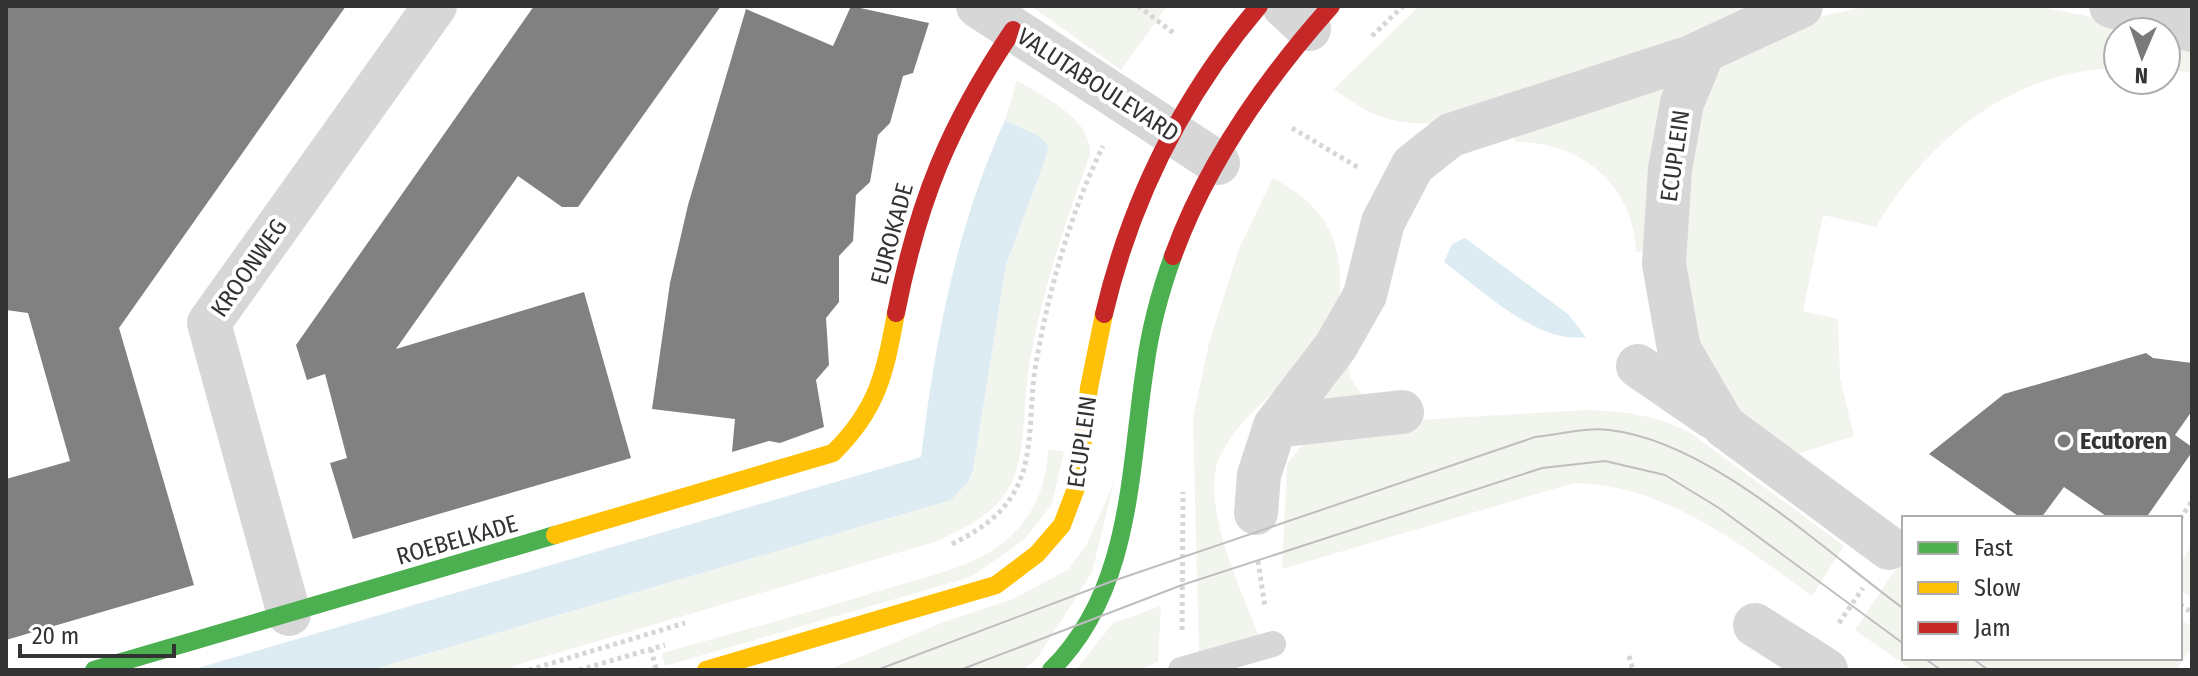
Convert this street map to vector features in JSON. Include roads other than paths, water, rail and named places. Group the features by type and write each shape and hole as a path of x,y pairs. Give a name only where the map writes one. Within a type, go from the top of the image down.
{"main road":[{"name":"ECUPLEIN","path":"706,670 996,585 1027,564 1053,538 1068,515 1078,487 1089,390 1117,266 1168,132 1211,64 1259,6"},
{"path":"1051,670 1091,618 1110,582 1128,514 1152,327 1183,231 1244,114 1308,14"},
{"name":"EUROKADE","path":"833,453 860,430 886,377 900,291 931,177 972,90 996,18"},
{"name":"ROEBELKADE","path":"94,670 833,453"}],"street":[{"name":"KROONWEG","path":"289,614 209,323 435,6"},
{"path":"1256,513 1259,475 1275,426 1358,323 1383,222 1413,165 1451,135 1498,131 1703,52 1801,6"},
{"path":"2111,6 2192,30"},
{"name":"VALUTABOULEVARD","path":"996,18 1218,163"},
{"name":"ECUPLEIN","path":"1703,52 1682,103 1657,265 1679,349 1724,426"},
{"name":"ECUPLEIN","path":"1638,366 1889,548"},
{"path":"1275,426 1402,412"},
{"path":"1755,625 1819,666"}],"lane":[{"path":"1181,670 1273,644"}],"tram line":[{"path":"877,670 1110,582 1535,437 1591,430 1609,430 1647,438 1686,454 1725,476 1764,501 1902,607"},
{"path":"960,670 1182,585 1542,468 1605,461 1665,475 1719,508 1902,643"},
{"path":"1927,660 1941,670"},
{"path":"1975,660 1988,670"}],"place":[{"name":"Ecutoren","path":"2064,441"}]}
